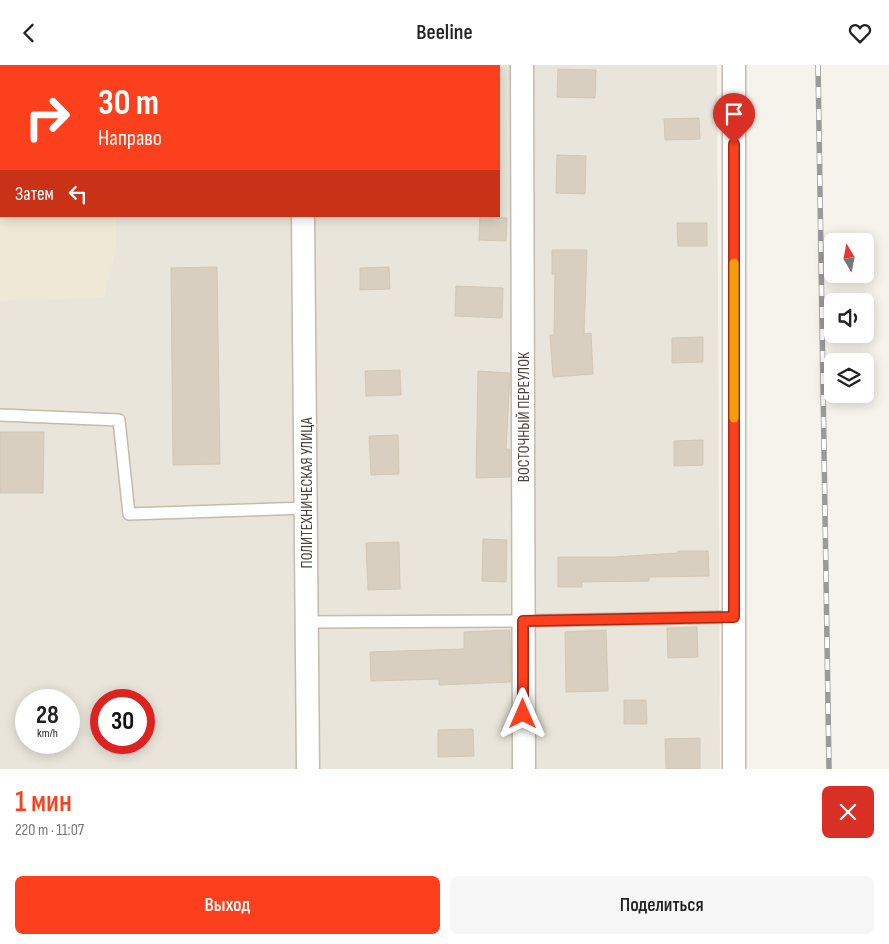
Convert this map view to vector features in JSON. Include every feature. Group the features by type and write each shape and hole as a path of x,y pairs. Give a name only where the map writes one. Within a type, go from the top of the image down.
{"street":[{"name":"ВОСТОЧНЫЙ ПЕРЕУЛОК","path":"522,65 524,769"},
{"path":"734,65 734,769"},
{"name":"ПОЛИТЕХНИЧЕСКАЯ УЛИЦА","path":"303,217 308,769"}],"lane":[{"path":"0,415 119,419 129,513 307,508"},
{"path":"307,622 523,621 734,617"}],"shaded area":[{"path":"500,65 717,65 720,769 0,769 0,217 500,217"},
{"path":"0,217 116,217 116,249 104,298 0,301"}],"building":[{"path":"558,69 596,70 595,98 557,97"},
{"path":"699,118 700,139 665,140 664,119"},
{"path":"557,155 586,156 585,194 556,193"},
{"path":"480,217 507,218 506,241 479,240"},
{"path":"677,223 707,223 707,246 678,246"},
{"path":"552,250 587,250 584,334 591,333 593,374 553,377 550,335 554,335 555,274 552,274"},
{"path":"217,267 220,464 173,465 171,268"},
{"path":"389,267 390,289 360,290 360,268"},
{"path":"456,286 503,288 502,318 455,316"},
{"path":"703,337 703,362 672,363 672,338"},
{"path":"400,370 401,395 366,396 365,371"},
{"path":"478,371 510,373 506,449 510,449 510,477 476,478"},
{"path":"0,432 44,432 43,493 0,493"},
{"path":"398,435 399,474 371,475 369,436"},
{"path":"703,440 703,465 674,466 674,441"},
{"path":"483,539 507,540 506,582 482,581"},
{"path":"399,542 400,589 368,590 366,543"},
{"path":"678,551 708,551 709,576 649,577 649,581 582,582 582,587 558,587 558,557 614,557 678,553"},
{"path":"697,627 698,657 668,658 667,628"},
{"path":"510,630 511,682 439,685 439,679 371,681 370,652 464,649 464,632"},
{"path":"606,630 608,691 566,692 565,632"},
{"path":"624,700 646,700 647,724 624,724"},
{"path":"473,729 474,756 438,757 438,730"},
{"path":"700,738 700,769 666,769 665,739"}],"railway":[{"path":"818,65 829,769"}],"slow traffic":[{"path":"734,263 734,418"}],"route":[{"path":"523,714 523,621 734,617 734,144"}]}
